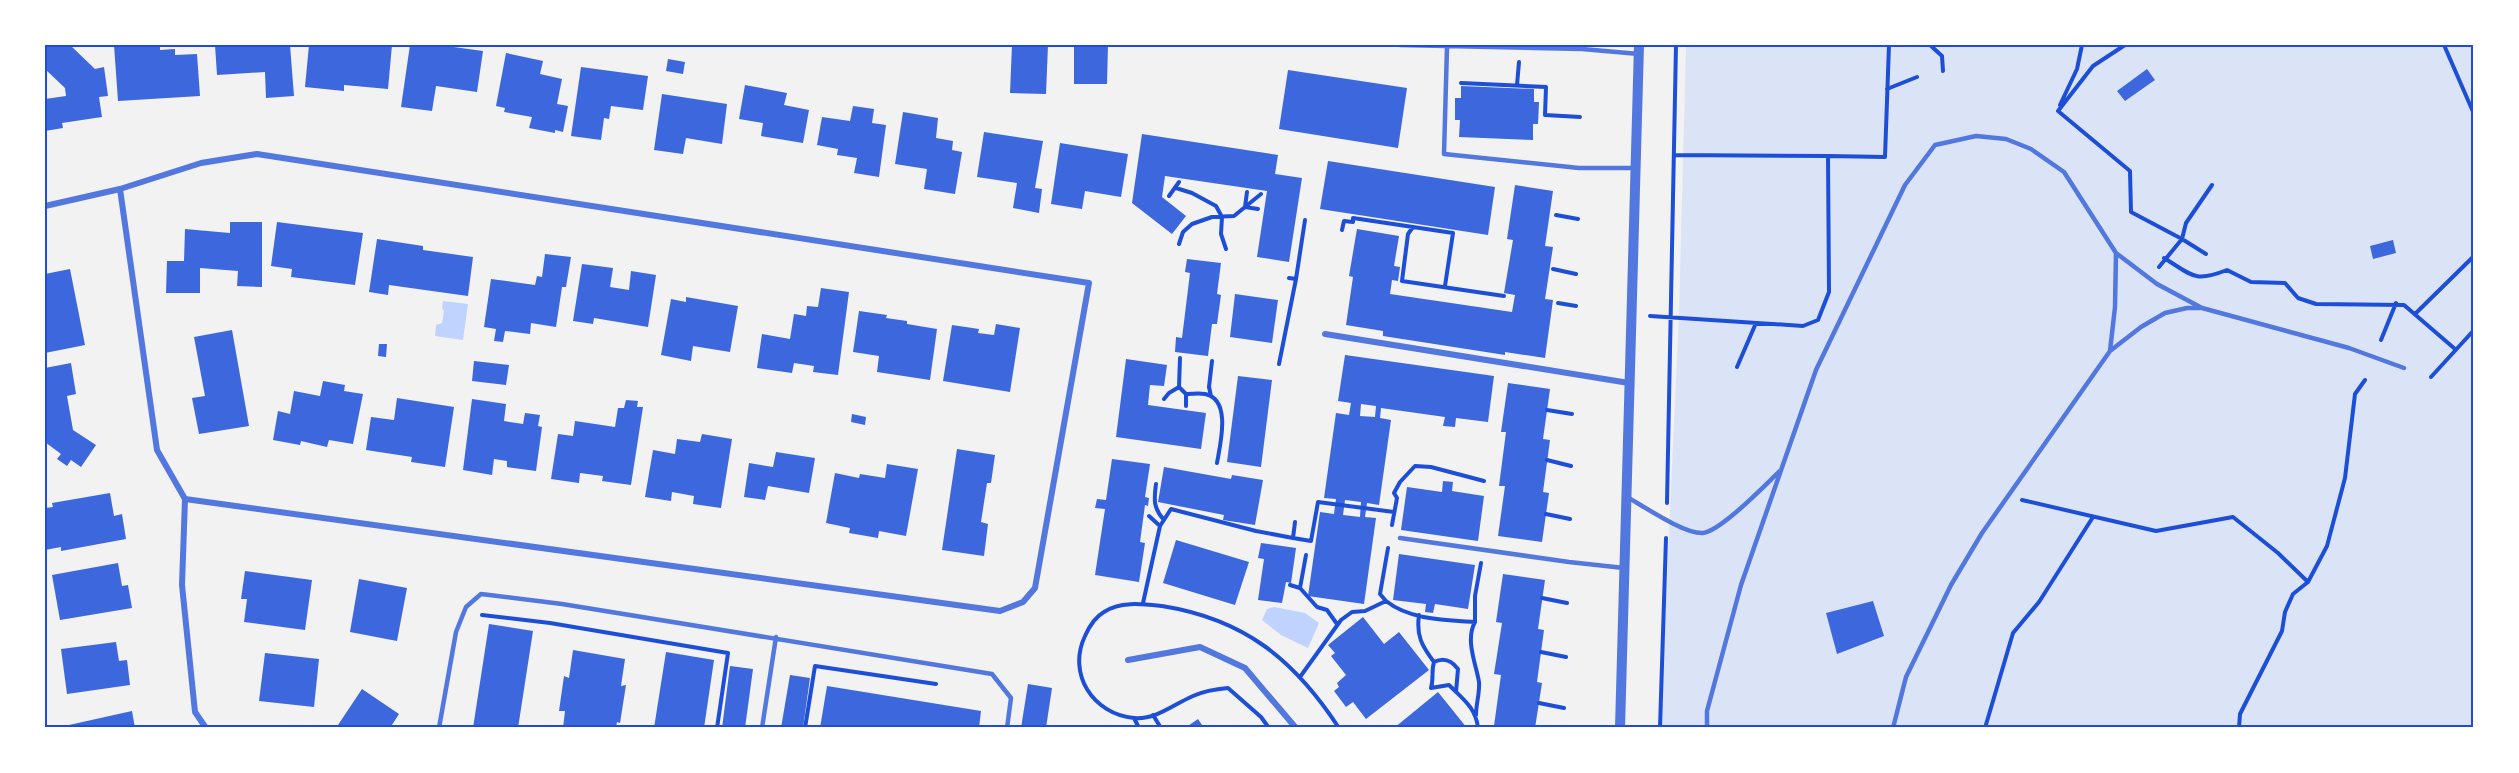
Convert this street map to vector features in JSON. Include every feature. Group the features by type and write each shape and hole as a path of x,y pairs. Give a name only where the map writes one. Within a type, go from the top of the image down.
{"street":[{"path":"1620,728 1639,50"},
{"path":"45,206 120,189 201,163 257,154 1089,283 1035,588 1023,602 1000,611 185,499"},
{"path":"120,189 157,450 185,499 182,585 195,712 206,728"},
{"path":"1325,334 1629,383"},
{"path":"1128,660 1200,648 1245,668 1296,728"}],"lane":[{"path":"1400,45 1639,50"},
{"path":"1447,47 1444,154 1579,168 1636,168"},
{"path":"1707,728 1707,711 1741,585 1816,370 1905,185 1935,145 1976,136 2006,139 2031,149 2064,172 2116,253 2150,280 2202,308 2349,348 2404,368"},
{"path":"2110,351 2115,307 2116,253"},
{"path":"1893,728 1906,677 1951,585 2007,496 2037,457 2110,351 2141,327 2165,313 2187,308 2202,308"},
{"path":"1627,497 1667,519 1701,533 1720,526 1782,470"},
{"path":"1400,538 1624,568"},
{"path":"439,728 456,632 466,607 481,594 776,637 992,674 1011,698 1007,728"},
{"path":"762,728 776,637"}],"path":[{"path":"1660,728 1667,519 1676,45"},
{"path":"1674,155 1886,157 1889,45"},
{"path":"1930,45 1942,56 1943,71"},
{"path":"2058,111 2077,69 2082,45"},
{"path":"2058,111 2094,66 2125,45"},
{"path":"2444,45 2474,114"},
{"path":"1517,85 1520,49"},
{"path":"1887,89 1917,77"},
{"path":"1446,82 1546,87 1545,115 1580,117"},
{"path":"2058,111 2130,171 2131,212 2206,254"},
{"path":"1632,314 1803,326 1818,320 1829,292 1828,156"},
{"path":"1170,196 1179,182"},
{"path":"2156,270 2182,239 2186,223 2212,185"},
{"path":"1176,188 1192,193 1216,206 1221,217 1221,234 1226,249"},
{"path":"1245,207 1247,192"},
{"path":"1179,244 1183,232 1192,224 1212,217 1234,216 1261,194"},
{"path":"1245,207 1258,209"},
{"path":"1556,215 1578,219"},
{"path":"1342,230 1344,221 1353,222 1353,218 1453,233 1445,286"},
{"path":"1279,364 1305,220"},
{"path":"1413,227 1408,234 1402,281 1504,296"},
{"path":"2415,314 2474,256"},
{"path":"2164,258 2198,278 2208,278 2227,270 2251,282 2285,284 2298,298 2316,304 2396,303 2404,305 2455,349"},
{"path":"1553,269 1576,274"},
{"path":"1289,278 1296,279"},
{"path":"1558,303 1576,306"},
{"path":"2381,340 2396,303"},
{"path":"1737,367 1756,323"},
{"path":"2431,377 2474,330"},
{"path":"1180,358 1179,387 1186,394 1206,394 1212,397"},
{"path":"1212,361 1209,387 1221,411 1223,429 1217,463"},
{"path":"2240,728 2240,714 2282,631 2285,612 2293,594 2308,582 2327,546 2344,478 2355,394 2365,380"},
{"path":"1164,399 1179,387"},
{"path":"1186,394 1186,406"},
{"path":"1547,410 1572,414"},
{"path":"1547,460 1571,466"},
{"path":"1391,530 1397,498 1394,494 1400,482 1415,466 1431,467 1485,481"},
{"path":"1156,484 1154,499 1156,511 1164,520"},
{"path":"2007,496 2156,531 2233,517 2278,553 2308,582"},
{"path":"1143,603 1160,526 1170,509 1256,531 1311,541 1318,502 1394,512"},
{"path":"1546,514 1569,519"},
{"path":"1149,516 1160,526"},
{"path":"1985,728 2013,633 2039,602 2093,517"},
{"path":"1293,537 1295,522"},
{"path":"1390,538 1380,594 1386,601 1393,606 1419,615 1475,622"},
{"path":"1300,588 1306,555"},
{"path":"1478,728 1476,715 1479,683 1472,650 1472,627 1475,622 1475,596 1481,563 1492,564"},
{"path":"1290,585 1300,588 1317,607 1327,610 1337,624"},
{"path":"1542,598 1567,603"},
{"path":"1300,678 1337,624 1352,612 1365,611 1386,601"},
{"path":"1269,728 1261,717 1228,688 1210,690 1193,696 1169,710 1154,715 1134,718 1103,707 1084,687 1079,672 1078,658 1087,632 1094,620 1114,606 1143,603 1184,610 1235,627 1274,651 1300,678 1339,728"},
{"path":"474,618 485,614 728,653 717,728"},
{"path":"1419,615 1417,629 1420,642 1434,662 1431,688 1449,686 1476,715"},
{"path":"1541,652 1566,657"},
{"path":"1434,662 1443,659 1453,662 1458,669 1456,692"},
{"path":"805,728 815,666 939,684"},
{"path":"1539,703 1564,708"},
{"path":"1154,715 1161,728"},
{"path":"1134,718 1139,728"}],"shaded area":[{"path":"1686,45 2474,45 2474,728 1660,728 1679,314"}],"water":[{"path":"443,301 468,304 463,340 435,336 436,325 442,323"},
{"path":"1274,607 1305,613 1319,623 1308,648 1281,635 1262,620 1267,609"}],"building":[{"path":"45,45 70,45 95,69 104,67 108,96 99,97 102,117 62,123 63,128 45,131 45,99 66,96 65,88 45,69"},
{"path":"114,45 160,45 160,50 175,49 175,55 197,54 200,96 118,101"},
{"path":"215,45 290,45 294,96 266,98 265,72 217,75"},
{"path":"309,45 392,45 388,89 344,85 344,91 305,87"},
{"path":"410,45 439,45 483,51 477,92 436,86 432,111 401,107"},
{"path":"1012,45 1048,45 1046,94 1010,93"},
{"path":"1074,45 1108,45 1107,84 1074,84"},
{"path":"506,53 543,61 540,74 562,79 557,104 568,106 563,132 555,130 555,133 529,128 532,117 504,112 505,108 496,106"},
{"path":"668,59 685,62 683,74 666,71"},
{"path":"581,67 648,76 643,110 611,106 609,119 604,118 601,140 571,136"},
{"path":"2147,69 2155,80 2125,101 2117,91"},
{"path":"1288,70 1407,88 1398,148 1279,129"},
{"path":"745,85 787,93 784,105 809,110 803,143 761,136 763,123 739,119"},
{"path":"1461,86 1534,89 1534,102 1539,102 1538,124 1533,124 1533,140 1459,137 1460,120 1455,120 1455,98 1461,98"},
{"path":"662,94 727,104 722,144 686,138 683,154 654,150"},
{"path":"853,106 874,109 872,123 886,125 879,177 854,173 857,158 837,155 838,149 817,145 822,117 850,121"},
{"path":"903,112 938,118 936,138 953,141 952,150 962,152 955,194 924,189 927,169 895,164"},
{"path":"984,132 1043,141 1035,188 1042,189 1039,213 1013,208 1017,183 977,177"},
{"path":"1142,134 1278,155 1275,174 1302,178 1289,262 1257,257 1267,191 1165,176 1162,197 1186,216 1172,234 1132,203"},
{"path":"1060,143 1128,154 1121,197 1085,191 1082,209 1051,204"},
{"path":"1328,161 1495,187 1488,235 1320,209"},
{"path":"1515,185 1553,191 1545,246 1553,247 1545,299 1553,300 1545,358 1505,352 1505,355 1383,336 1383,331 1346,325 1353,277 1349,276 1357,229 1399,236 1394,266 1400,267 1398,281 1392,280 1390,294 1512,312 1515,295 1504,293 1513,240 1507,239"},
{"path":"230,222 262,222 262,287 237,286 238,271 200,268 200,293 166,293 167,261 184,261 185,229 230,233"},
{"path":"277,222 363,233 355,285 291,277 292,269 271,266"},
{"path":"377,239 423,246 423,250 473,257 468,296 389,285 388,295 369,292"},
{"path":"2393,240 2396,253 2373,259 2370,246"},
{"path":"545,254 571,257 566,287 562,287 556,327 531,323 530,334 505,331 503,342 494,341 496,329 484,327 491,279 535,285 537,276 542,277"},
{"path":"1187,259 1221,263 1217,294 1221,295 1217,324 1212,324 1208,356 1175,352 1176,337 1182,338 1190,273 1185,272"},
{"path":"582,264 613,268 610,287 629,290 631,271 656,275 648,327 594,318 593,324 573,321"},
{"path":"70,269 85,345 45,353 45,274"},
{"path":"821,288 849,292 838,375 813,372 814,366 794,363 792,373 757,368 762,334 790,339 794,314 806,316 807,306 818,307"},
{"path":"1235,294 1278,300 1272,343 1230,337"},
{"path":"686,297 738,306 730,352 693,346 691,361 661,355 671,299 686,302"},
{"path":"859,311 887,315 886,318 907,321 907,324 937,329 930,380 877,372 879,356 853,352"},
{"path":"996,324 1020,328 1010,392 943,381 952,325 979,329 978,333 994,335"},
{"path":"232,330 249,426 199,434 192,398 205,396 194,337"},
{"path":"379,344 387,344 386,357 378,356"},
{"path":"1345,355 1494,376 1488,422 1456,418 1455,427 1443,426 1445,417 1381,408 1380,418 1391,420 1379,505 1367,503 1365,517 1376,518 1364,604 1308,596 1320,512 1334,514 1336,499 1324,498 1336,413 1349,415 1351,403 1338,401","holes":["1361,404 1376,406 1375,417 1360,416","1345,500 1361,502 1360,517 1343,515"]},
{"path":"1126,359 1167,365 1164,386 1150,385 1148,405 1206,413 1201,449 1116,437"},
{"path":"474,361 509,365 506,385 472,381"},
{"path":"71,363 76,394 67,396 73,430 96,445 81,467 71,460 67,466 57,459 61,454 45,442 45,368"},
{"path":"1238,376 1272,380 1261,467 1227,462"},
{"path":"323,381 345,385 344,391 363,394 353,444 329,440 327,447 301,441 300,445 273,440 278,411 290,414 294,391 320,396"},
{"path":"1508,383 1550,389 1543,439 1550,440 1543,492 1549,493 1542,542 1498,536 1505,486 1499,486 1506,432 1501,432"},
{"path":"397,398 454,407 445,467 411,462 412,457 366,450 371,417 394,420"},
{"path":"472,399 506,404 504,421 523,424 525,413 540,415 538,426 542,427 536,471 507,467 507,461 494,459 492,475 463,470"},
{"path":"626,400 638,401 637,407 643,407 631,485 602,481 603,476 580,473 579,483 551,479 558,434 573,436 575,421 615,427 618,408 624,408"},
{"path":"852,414 866,417 865,425 851,422"},
{"path":"702,434 732,439 721,508 693,504 694,496 672,492 671,501 645,497 653,450 675,454 677,439 700,442"},
{"path":"957,449 995,455 991,483 987,483 981,522 988,524 984,556 942,550"},
{"path":"776,452 815,458 809,493 768,486 765,500 744,497 749,463 773,467"},
{"path":"1112,459 1150,464 1145,497 1149,498 1148,506 1145,505 1140,542 1145,543 1139,582 1095,575 1105,509 1095,508 1097,499 1106,500"},
{"path":"887,464 918,469 906,536 879,531 878,538 849,533 850,528 826,523 835,473 859,478 860,474 885,478"},
{"path":"1164,467 1231,479 1232,475 1263,480 1255,525 1223,520 1224,515 1158,502"},
{"path":"1443,481 1453,482 1452,491 1484,496 1478,541 1401,530 1407,487 1442,492"},
{"path":"110,493 114,516 122,514 126,539 61,551 61,547 45,550 45,508 53,507 52,503"},
{"path":"1176,540 1249,562 1235,605 1163,583"},
{"path":"1261,543 1296,548 1291,583 1286,582 1282,603 1258,600 1264,559 1258,558"},
{"path":"1399,554 1475,565 1468,609 1435,604 1433,613 1425,612 1426,604 1393,600"},
{"path":"118,563 122,586 128,585 132,608 60,620 52,575"},
{"path":"245,571 312,580 305,630 244,622 247,599 241,599"},
{"path":"1503,574 1545,580 1538,629 1544,630 1537,682 1542,683 1535,728 1494,726 1501,675 1494,674 1502,623 1496,622"},
{"path":"359,579 407,588 397,641 350,632"},
{"path":"1873,601 1884,636 1837,654 1826,613"},
{"path":"1363,617 1384,644 1399,632 1429,670 1366,719 1353,702 1346,707 1334,691 1339,687 1337,683 1346,675 1331,656 1335,653 1328,645"},
{"path":"489,624 533,631 518,728 473,728"},
{"path":"116,642 119,661 127,660 130,685 67,694 61,649"},
{"path":"573,650 625,659 621,686 626,685 620,723 617,722 616,728 563,728 565,711 559,711 564,676 569,678"},
{"path":"666,652 714,660 704,728 654,728"},
{"path":"265,653 319,659 314,707 259,701"},
{"path":"730,666 753,669 745,728 722,728"},
{"path":"790,675 810,678 803,728 781,728"},
{"path":"1028,684 1052,688 1046,728 1021,728"},
{"path":"827,686 981,711 979,728 820,728"},
{"path":"362,689 399,714 390,728 336,728"},
{"path":"1438,692 1467,728 1394,728"},
{"path":"132,711 135,728 60,728 60,727"},
{"path":"1198,719 1204,728 1185,728"}]}
